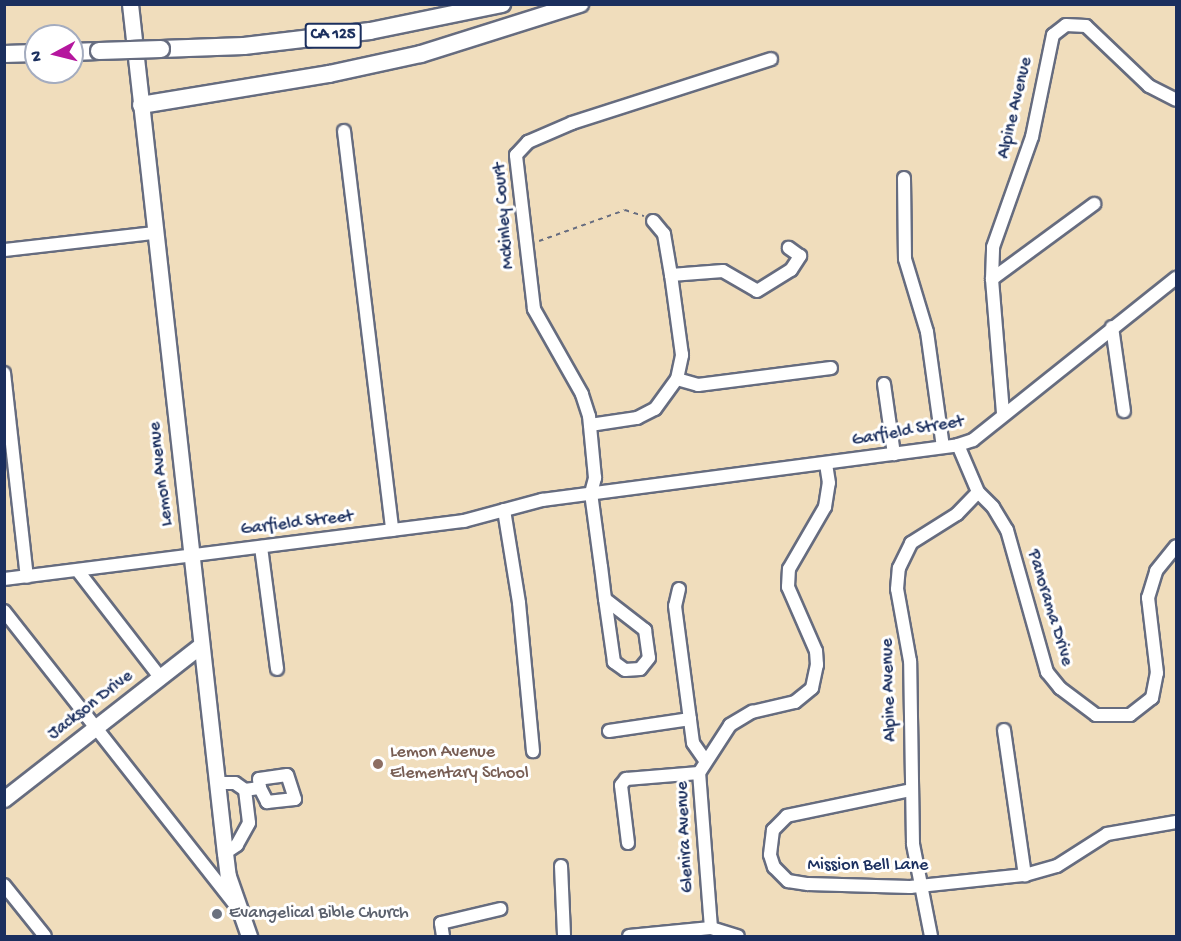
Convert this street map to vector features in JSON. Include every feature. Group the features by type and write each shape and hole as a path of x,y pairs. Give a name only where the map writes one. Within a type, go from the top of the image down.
{"highway":[{"name":"CA 125","path":"84,51 244,46 370,31 502,4"},
{"path":"141,105 328,74 421,54 580,4"},
{"path":"4,54 24,53"}],"main road":[{"name":"Lemon Avenue","path":"130,4 153,233 225,853 240,912 249,936"},
{"name":"Jackson Drive","path":"4,799 201,645"}],"street":[{"name":"Alpine Avenue","path":"1003,413 992,279 993,247 1027,156 1051,40 1057,30 1072,24 1086,26 1149,86 1176,100"},
{"name":"Mckinley Court","path":"591,493 595,478 590,425 582,394 541,328 531,301 516,155 528,142 572,123 771,59"},
{"path":"344,130 392,530"},
{"path":"904,178 905,259 927,332 943,447"},
{"path":"992,279 1094,204"},
{"path":"590,425 637,418 655,409 677,379 682,355 664,234 653,221"},
{"path":"4,250 153,233"},
{"path":"670,275 723,271 757,291 790,270 800,255 789,248"},
{"name":"Garfield Street","path":"4,579 464,521 542,500 958,445 973,440 1003,413 1176,278"},
{"path":"1112,327 1125,411"},
{"path":"677,379 698,385 831,368"},
{"path":"4,373 27,577"},
{"path":"884,384 894,454"},
{"path":"958,445 978,492"},
{"name":"Glenira Avenue","path":"711,928 699,774 705,760 730,725 752,712 795,702 812,688 817,665 816,651 788,587 789,569 825,507 829,483 826,464"},
{"name":"Alpine Avenue","path":"931,936 913,844 910,790 910,661 897,590 899,568 911,543 957,514 978,492"},
{"name":"Panorama Drive","path":"978,492 993,507 1007,530 1047,672 1084,708 1102,717 1118,718 1137,712 1155,691 1157,673 1148,598 1156,571 1176,546"},
{"path":"591,493 605,598 614,662 625,670 640,669 649,658 645,630 605,598"},
{"path":"504,510 519,603 533,751"},
{"path":"261,547 277,669"},
{"path":"78,571 160,677"},
{"path":"679,590 675,606 693,743 705,760"},
{"path":"4,611 94,729 240,912"},
{"path":"609,731 690,719"},
{"path":"1004,730 1025,875"},
{"path":"627,843 621,785 626,779 699,774"},
{"path":"218,783 235,783 245,790 260,788"},
{"path":"225,853 237,845 249,826 245,790"},
{"name":"Mission Bell Lane","path":"910,790 787,816 772,830 770,855 778,873 794,883 920,886 1025,875 1057,866 1107,834 1176,822"},
{"path":"561,866 564,936"},
{"path":"4,885 45,936"},
{"path":"443,936 441,922 500,909"},
{"path":"629,936 711,928 738,936"}],"path":[{"path":"535,243 625,210 653,221"}],"place":[{"name":"Lemon Avenue Elementary School","path":"378,764"},
{"name":"Evangelical Bible Church","path":"217,914"}]}
